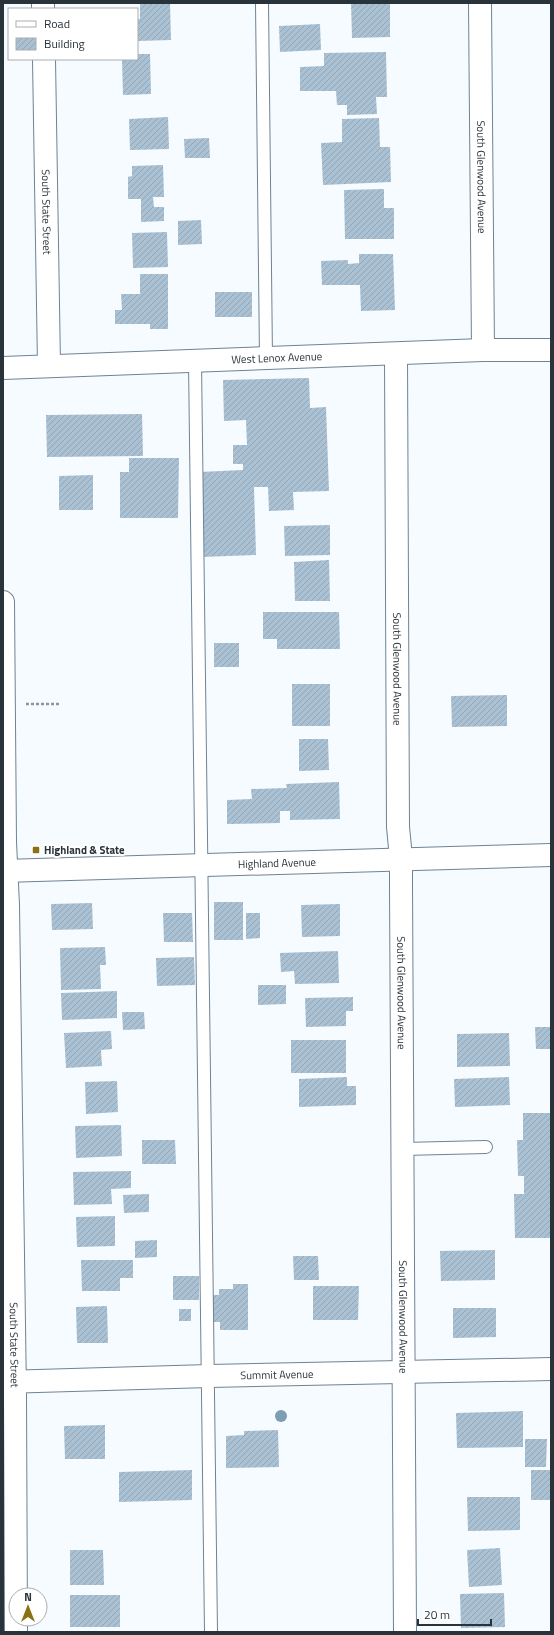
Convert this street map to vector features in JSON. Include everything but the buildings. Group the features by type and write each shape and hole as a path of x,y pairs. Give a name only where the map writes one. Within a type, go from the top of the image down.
{"street":[{"name":"South Glenwood Avenue","path":"480,3 483,350"},
{"name":"South State Street","path":"44,60 48,366"},
{"name":"West Lenox Avenue","path":"3,368 483,350 551,350"},
{"name":"South Glenwood Avenue","path":"396,354 398,827 401,858 406,1632"},
{"name":"South State Street","path":"3,602 8,1382 15,1395 16,1632"},
{"name":"Highland Avenue","path":"5,871 401,858 551,855"},
{"name":"Summit Avenue","path":"8,1382 551,1369"}],"lane":[{"path":"262,3 266,358"},
{"path":"195,361 209,1376 211,1632"},
{"path":"403,1149 486,1147"}],"path":[{"path":"39,704 59,704"}],"place":[{"name":"Highland & State","path":"36,850"}]}
